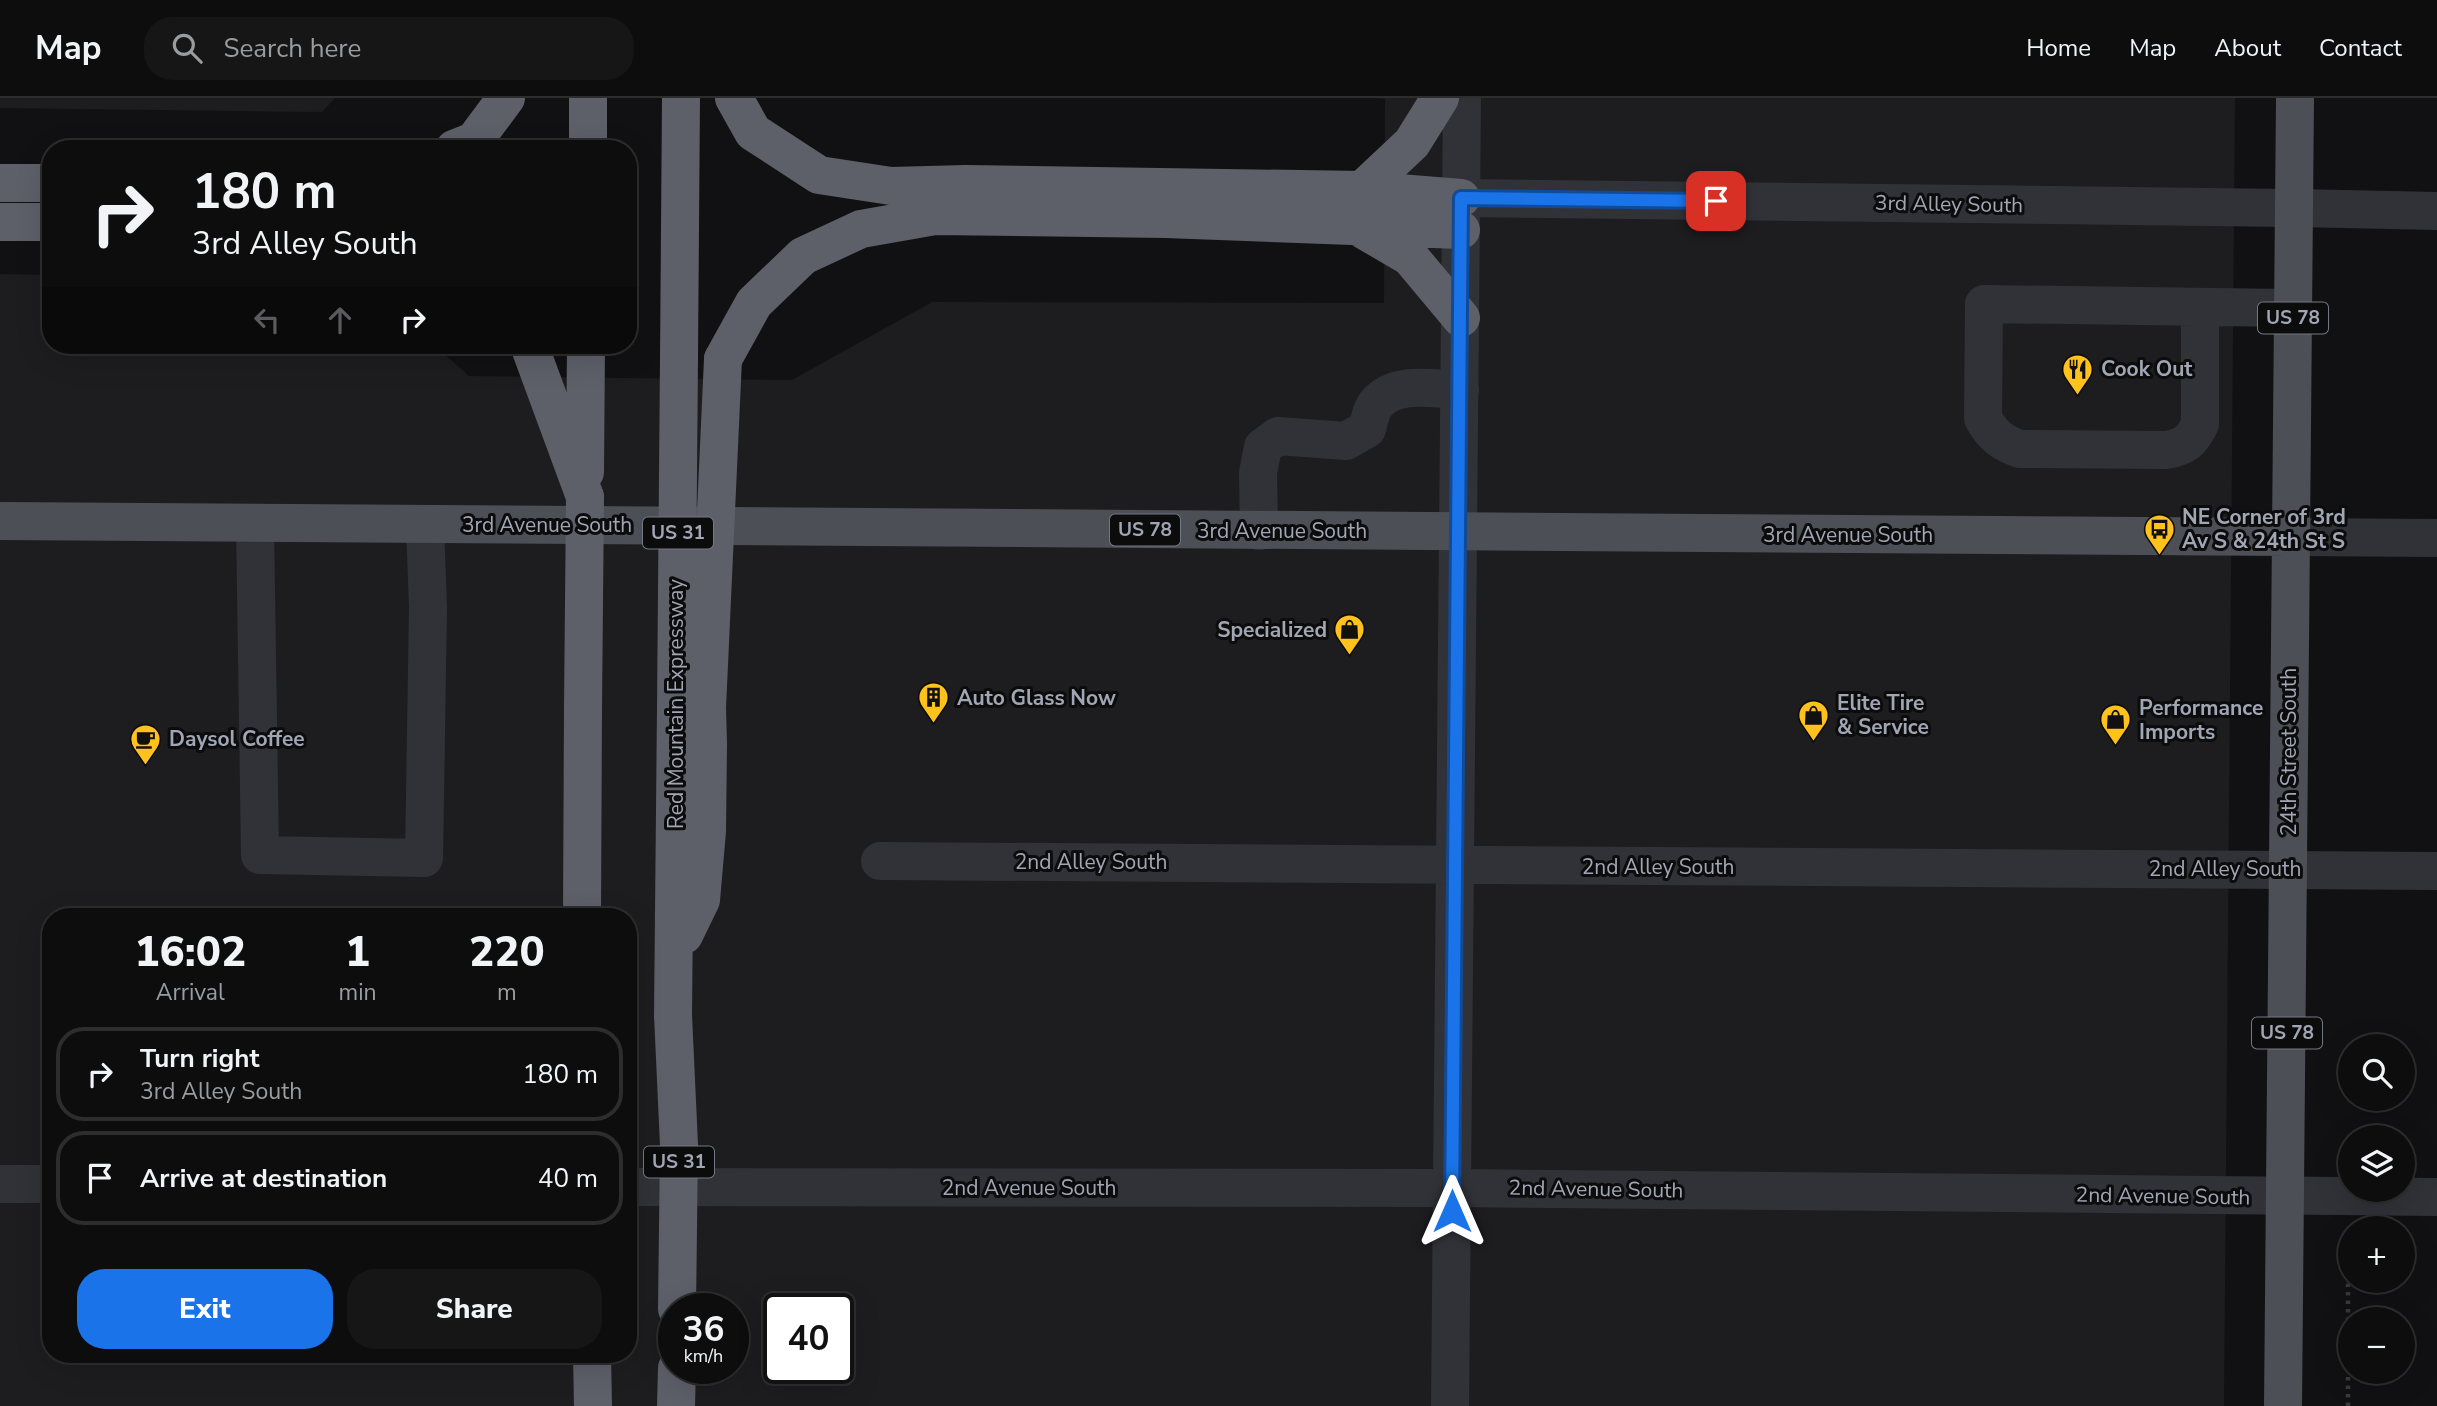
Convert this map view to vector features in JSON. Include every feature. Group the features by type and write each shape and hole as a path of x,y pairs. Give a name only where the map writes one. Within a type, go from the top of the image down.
{"highway":[{"path":"475,140 506,98"},
{"path":"588,98 588,140"},
{"name":"Red Mountain Expressway","path":"681,98 679,358 692,708"},
{"path":"734,98 753,132 819,174 891,186 965,184 1362,190 1461,214"},
{"path":"1362,190 1412,143 1440,98"},
{"path":"0,183 42,183"},
{"path":"692,708 723,359 754,303 803,256 861,229 934,216 1166,219 1360,228 1461,214"},
{"path":"0,222 42,222"},
{"path":"1360,228 1410,257 1461,318"},
{"path":"533,354 585,497"},
{"path":"582,908 586,354"},
{"name":"US 31","path":"677,1293 679,1145 673,1015 674,956 701,900 707,831 692,708"},
{"path":"592,1363 593,1406"},
{"path":"676,1406 677,1384"}],"main road":[{"name":"24th Street South","path":"2283,1406 2295,98"},
{"name":"3rd Avenue South","path":"0,521 2291,537"}],"street":[{"path":"1450,1406 1462,98"},
{"name":"3rd Alley South","path":"1461,214 2294,209 2437,211"},
{"path":"2200,307 2200,424 2192,439 2181,447 2166,450 2020,449 2006,445 1991,432 1983,418 1984,304 2293,307"},
{"path":"1259,531 1258,473 1263,447 1278,436 1346,441 1367,429 1375,405 1392,391 1402,388 1460,390"},
{"path":"255,523 260,855 424,858 428,607 425,525"},
{"name":"3rd Avenue South","path":"2291,537 2437,538"},
{"name":"2nd Alley South","path":"880,861 2437,871"},
{"path":"0,1184 42,1184"},
{"name":"2nd Avenue South","path":"637,1187 1452,1188 2437,1197"}],"path":[{"path":"2348,1293 2348,1406"}],"shaded area":[{"path":"0,98 335,98 322,112 0,108"},
{"path":"1370,98 2235,98 2224,1406 0,1406 0,274 42,275 42,354 444,354 469,376 792,380 932,302 1384,303 1385,99"}],"place":[{"name":"Cook Out","path":"2078,396"},
{"name":"NE Corner of 3rd Av S & 24th St S","path":"2159,556"},
{"name":"Specialized","path":"1350,657"},
{"name":"Auto Glass Now","path":"934,725"},
{"name":"Elite Tire & Service","path":"1814,742"},
{"name":"Performance Imports","path":"2116,747"},
{"name":"Daysol Coffee","path":"146,766"}],"route":[{"path":"1452,1211 1461,198 1716,201"}]}
